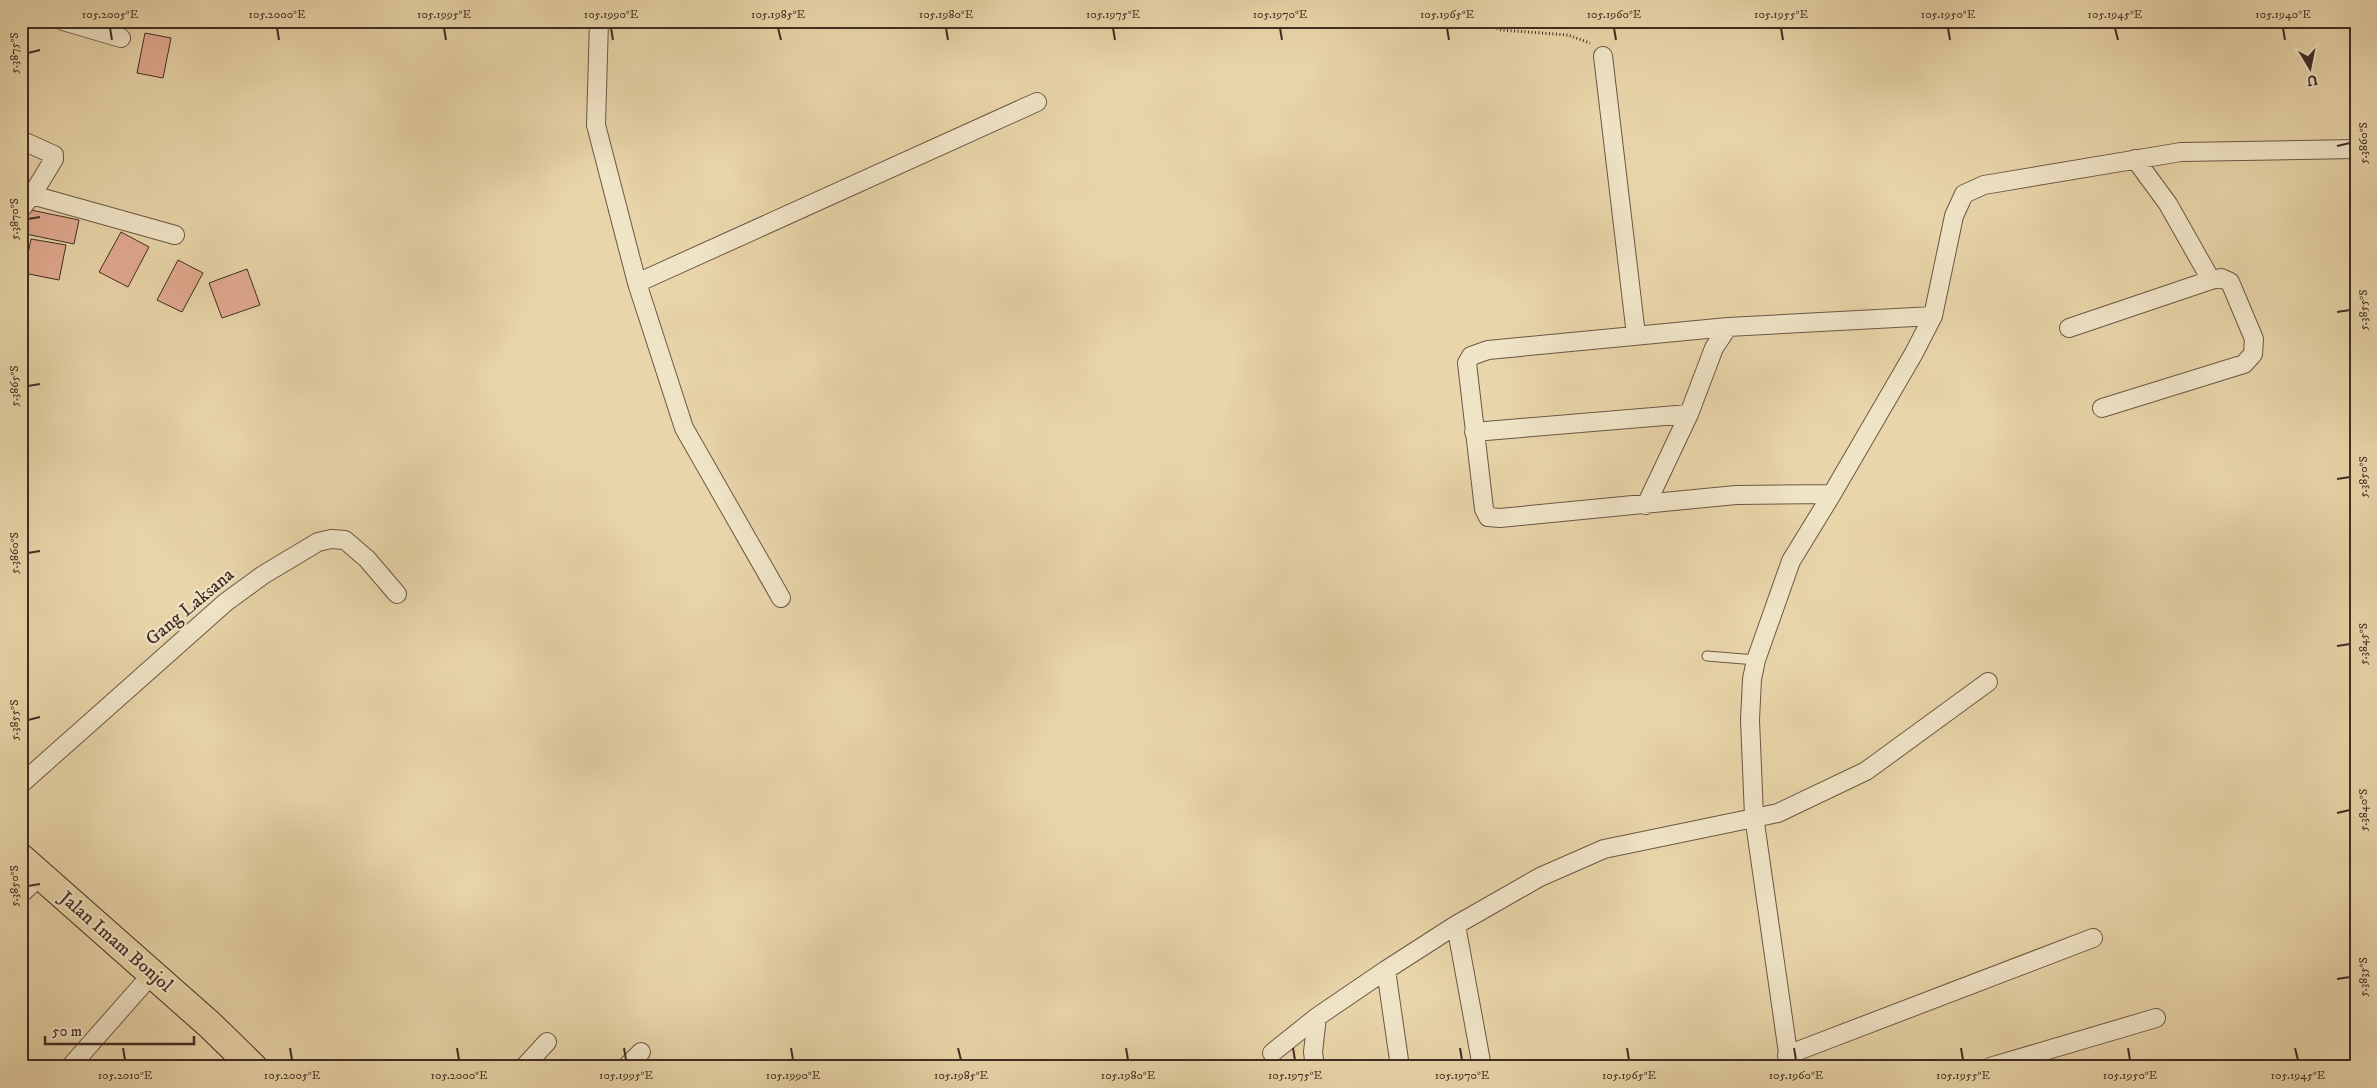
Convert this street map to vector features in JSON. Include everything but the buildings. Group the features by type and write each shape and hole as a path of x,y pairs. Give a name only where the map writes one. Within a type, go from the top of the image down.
{"highway":[{"name":"Jalan Imam Bonjol","path":"27,876 152,974 210,1024 240,1062"}],"street":[{"path":"63,21 121,38"},
{"path":"599,21 596,125 636,283 684,428 781,598"},
{"path":"1603,56 1636,335"},
{"path":"636,283 1037,102"},
{"path":"21,140 54,155 54,158 26,202 175,235"},
{"path":"2092,938 1789,1061 1754,816 1750,720 1752,679 1756,660 1791,561 1914,353 1933,316 1954,216 1964,194 1984,184 2180,152 2356,149"},
{"path":"2135,159 2168,204 2211,280"},
{"path":"2069,328 2221,278 2230,282 2254,339 2253,354 2244,364 2102,408"},
{"path":"1832,494 1736,495 1500,518 1488,517 1484,510 1467,363 1470,356 1488,350 1636,335 1728,327 1933,316"},
{"path":"1646,505 1689,414 1714,348 1728,327"},
{"path":"1474,432 1689,414"},
{"name":"Gang Laksana","path":"21,784 226,602 263,575 318,542 331,539 345,540 367,559 397,594"},
{"path":"1272,1053 1317,1017 1386,970 1456,925 1540,877 1604,849 1778,812 1866,771 1988,682"},
{"path":"1456,925 1482,1067"},
{"path":"1386,970 1400,1067"},
{"path":"70,1067 152,974"},
{"path":"1316,1067 1313,1052 1317,1017"},
{"path":"1990,1067 2156,1018"},
{"path":"524,1067 547,1042"},
{"path":"626,1067 641,1052"}],"lane":[{"path":"1707,656 1756,660"}],"path":[{"path":"1481,21 1501,30 1568,35 1588,42 1603,56"}]}
